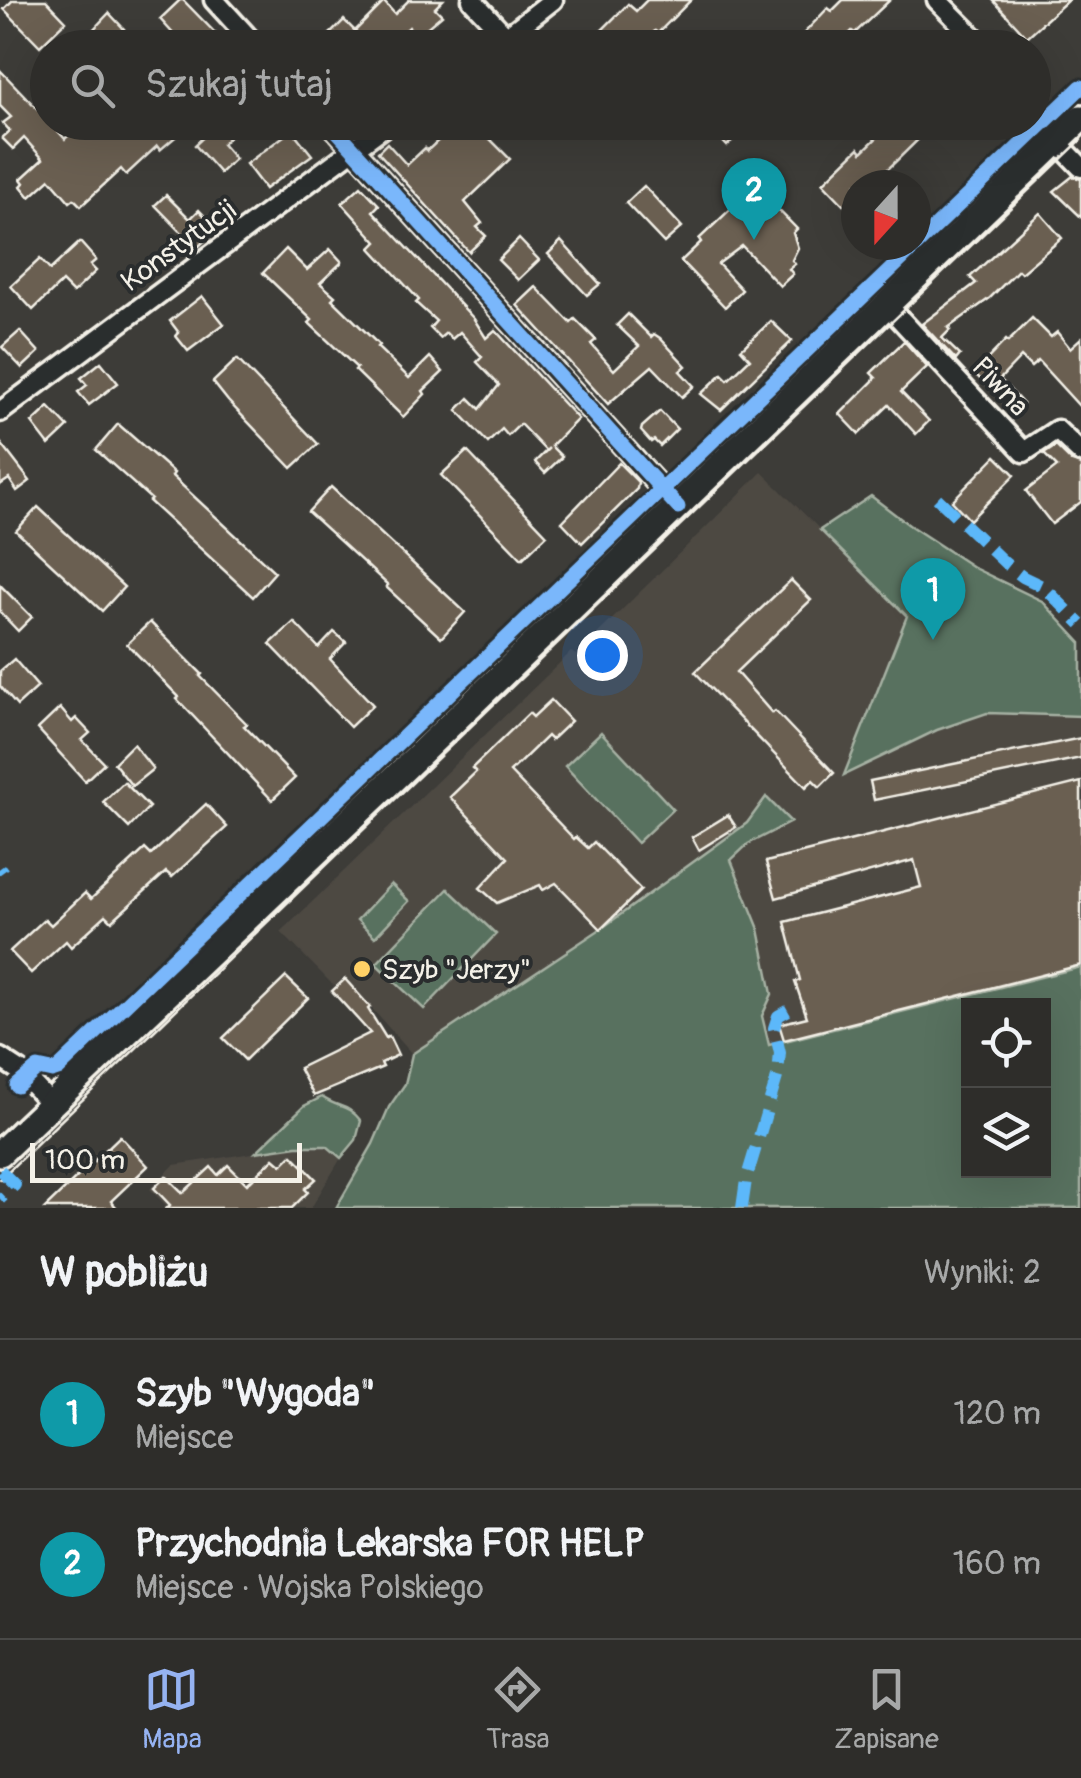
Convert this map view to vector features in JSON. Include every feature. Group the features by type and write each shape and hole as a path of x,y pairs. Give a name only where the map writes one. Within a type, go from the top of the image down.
{"main road":[{"path":"0,1153 1081,118"}],"street":[{"path":"214,0 242,30"},
{"path":"472,0 500,30"},
{"path":"515,30 552,0"},
{"path":"937,0 966,30"},
{"path":"345,140 678,507"},
{"name":"Konstytucji","path":"0,412 366,140"},
{"path":"1057,142 1081,167"},
{"name":"Piwna","path":"887,305 1024,452 1057,430 1081,454"},
{"path":"0,1058 20,1071 51,1104"}],"shaded area":[{"path":"762,472 907,616 845,773 937,730 987,713 1081,716 1081,967 769,1045 762,1016 759,929 731,860 748,844 790,822 767,797 748,823 602,928 412,1054 344,977 334,986 281,932 571,652 576,655"},
{"path":"297,1146 327,1146 341,1158 311,1208 168,1208 150,1189 174,1165"}],"green space":[{"path":"871,496 976,569 1042,601 1081,643 1081,716 987,713 937,730 844,775 907,616 820,530"},
{"path":"601,732 673,809 637,843 565,766"},
{"path":"766,797 791,822 748,844 731,860 759,929 772,994 762,1016 769,1045 1081,967 1081,1208 336,1208 405,1084 412,1054 602,928 747,823"},
{"path":"391,884 409,901 375,937 357,920"},
{"path":"448,889 496,934 424,1009 376,964"},
{"path":"322,1097 351,1111 361,1121 356,1140 341,1158 327,1146 256,1152 304,1106"}],"building":[{"path":"13,0 46,0 66,21 57,30 30,30 30,36 4,9"},
{"path":"183,0 212,30 170,30 160,19"},
{"path":"409,0 443,0 435,8 442,15 424,30 356,30 384,2 395,14"},
{"path":"647,0 691,0 661,30 602,30 628,4 636,11"},
{"path":"843,0 890,0 858,30 807,30 828,8 832,11"},
{"path":"993,0 1068,0 1035,30 1021,30"},
{"path":"109,13 124,29 123,30 93,30"},
{"path":"344,20 354,30 334,30"},
{"path":"0,70 30,102 30,140 172,140 160,150 157,146 126,175 121,169 81,206 74,199 70,202 50,179 30,197 21,186 21,179 43,159 24,138 13,149 2,138 10,131 3,123 11,117 0,106"},
{"path":"200,140 226,140 222,144 235,159 220,173 195,145"},
{"path":"278,140 300,140 312,155 265,189 246,164"},
{"path":"439,140 491,140 510,159 465,202 482,223 477,227 486,236 469,252 378,152 387,143 407,165 425,148 427,151"},
{"path":"874,140 918,140 887,170 841,170 841,202 823,183 859,148 862,152"},
{"path":"1073,176 1081,179 1081,217 1054,191"},
{"path":"361,186 379,205 373,211 474,319 486,338 495,330 578,419 551,446 562,457 545,473 535,462 546,451 520,424 508,436 502,429 488,443 457,410 469,398 480,409 499,385 477,362 482,357 460,332 452,339 446,333 440,338 430,328 436,321 371,248 377,242 342,203"},
{"path":"644,186 682,227 664,243 626,203"},
{"path":"762,193 797,229 793,233 798,248 792,260 795,264 789,269 793,274 780,286 742,246 718,264 742,290 725,307 681,261 737,203 743,210"},
{"path":"166,195 190,219 199,210 217,229 197,248 155,205"},
{"path":"1040,213 1062,238 948,328 942,338 960,355 956,360 922,324 976,283 970,277"},
{"path":"519,239 539,260 518,280 498,260"},
{"path":"561,241 600,284 587,295 548,254"},
{"path":"80,242 96,260 90,265 96,271 73,293 62,282 33,310 11,286 40,259 50,270"},
{"path":"286,249 307,270 330,249 342,262 320,283 335,296 332,299 409,378 430,357 443,372 403,417 263,273"},
{"path":"536,287 571,323 575,319 596,340 591,344 614,370 639,346 617,325 628,314 651,337 654,334 660,338 686,366 680,371 694,386 682,397 652,366 608,404 517,305"},
{"path":"202,296 224,324 188,351 170,321"},
{"path":"1032,318 1051,337 1057,332 1070,348 1081,338 1081,408 1038,361 1031,367 1021,357 1000,379 1023,404 1014,412 974,373"},
{"path":"771,321 792,341 721,410 701,394 722,374 728,380 750,359 741,349"},
{"path":"20,331 39,352 22,368 2,347"},
{"path":"904,341 927,367 901,392 929,421 916,434 889,405 859,434 840,414 876,378 871,373"},
{"path":"237,359 318,444 292,468 213,382"},
{"path":"101,362 118,383 89,405 78,392 87,385 81,378"},
{"path":"49,407 68,427 49,445 32,423"},
{"path":"660,411 677,429 660,446 641,431"},
{"path":"118,424 275,572 253,597 96,450"},
{"path":"0,442 30,481 17,491 9,479 0,485"},
{"path":"1056,446 1072,462 1081,465 1081,502 1052,524 1026,491 1057,467 1044,454"},
{"path":"467,451 547,535 522,559 441,475"},
{"path":"996,456 1015,475 970,520 952,501"},
{"path":"619,463 638,482 637,489 582,543 562,522"},
{"path":"331,487 465,612 441,638 308,512"},
{"path":"38,507 124,587 102,611 16,531"},
{"path":"791,580 811,600 736,672 834,773 820,787 813,780 806,787 695,672"},
{"path":"0,585 32,617 18,631 0,612"},
{"path":"150,622 295,778 272,800 127,644"},
{"path":"294,622 319,648 334,632 346,642 330,659 373,705 350,727 270,644"},
{"path":"14,659 38,687 17,706 0,686 0,671"},
{"path":"551,700 571,721 551,740 547,736 510,772 574,839 588,848 594,842 641,890 601,929 556,883 543,890 540,885 497,903 480,888 508,858 450,797 476,772 472,768 529,713 533,717"},
{"path":"60,708 72,722 76,718 90,733 82,740 104,763 85,781 38,729"},
{"path":"1081,738 1081,758 874,800 870,781"},
{"path":"133,744 153,769 132,786 114,763"},
{"path":"124,782 149,807 129,828 103,802"},
{"path":"1081,782 1081,965 784,1040 779,1024 807,1017 795,982 800,980 785,922 921,887 914,860 776,898 766,862"},
{"path":"206,804 227,827 172,877 166,872 112,921 106,915 71,947 66,941 31,973 10,951 45,919 51,925 85,893 91,899 145,849 151,855"},
{"path":"728,815 736,827 699,850 692,837"},
{"path":"286,977 308,998 245,1060 223,1038"},
{"path":"345,979 370,1007 398,1055 381,1063 383,1067 314,1096 299,1068 370,1033 332,991"},
{"path":"120,1136 148,1166 111,1201 117,1208 45,1208"},
{"path":"292,1155 316,1179 292,1208 167,1208 170,1205 154,1188 166,1176 183,1193 211,1167 218,1175 228,1165 247,1184 274,1158 282,1165"}],"tram line":[{"path":"0,1179 1081,140"}],"marked path":[{"path":"937,498 1005,563 1044,587 1081,624"},
{"path":"0,868 3,872"},
{"path":"742,1208 746,1180 778,1074 780,1053 774,1028 778,1016 792,1008"},
{"path":"0,1170 15,1185 0,1199"}],"cycle path":[{"path":"1051,116 1081,87"},
{"path":"345,140 678,507"},
{"path":"17,1086 38,1068 58,1069 1026,140"}],"place":[{"name":"Przychodnia Lekarska FOR HELP","path":"754,240"},
{"name":"Szyb \"Wygoda\"","path":"933,640"},
{"name":"Szyb \"Jerzy\"","path":"362,969"}]}
